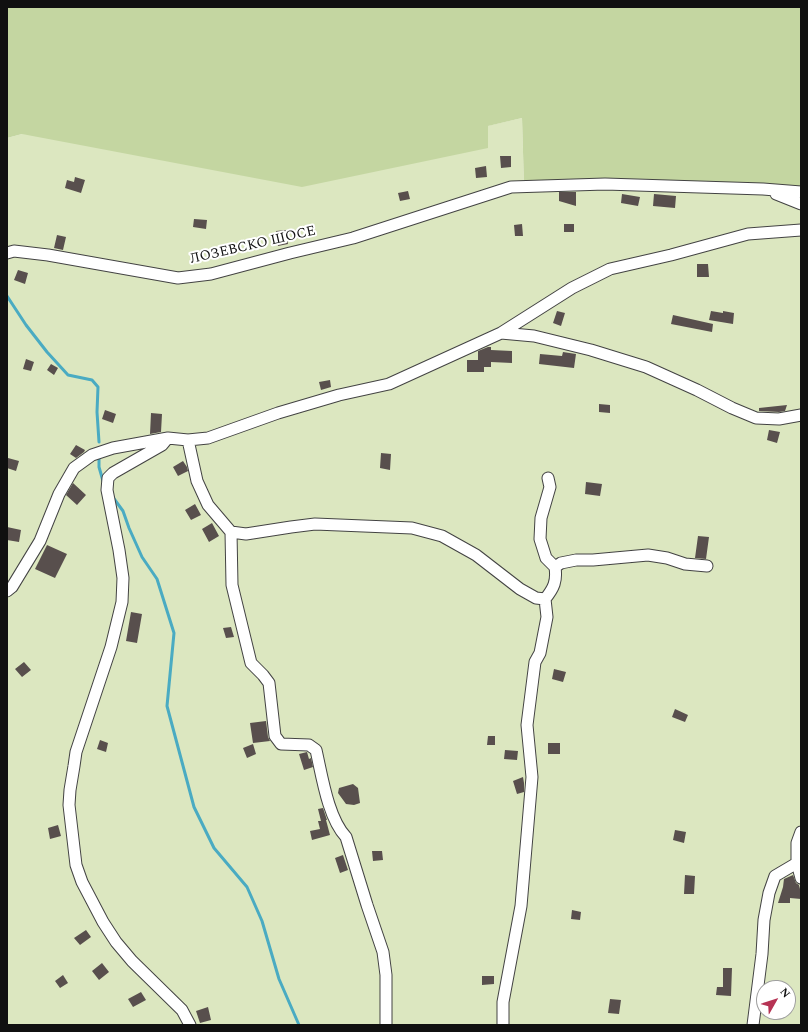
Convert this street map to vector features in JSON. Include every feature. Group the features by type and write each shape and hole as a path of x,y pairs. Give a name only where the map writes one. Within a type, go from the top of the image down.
{"street":[{"name":"ЛОЗЕВСКО ШОСЕ","path":"7,253 14,251 48,255 178,278 211,274 353,238 511,187 605,184 763,189 801,192"},
{"path":"763,189 801,204"},
{"path":"7,592 12,587 40,541 59,494 74,468 92,455 114,448 168,438 188,440 208,438 278,413 340,395 389,384 501,333 572,288 610,269 671,255 748,234 801,230"},
{"path":"501,333 534,336 591,350 646,367 756,418 779,419 801,415"},
{"path":"168,438 162,444 113,473 108,478 107,490 123,578 122,602 111,647 76,752 69,805 76,865 82,882 103,922 116,942 132,961 182,1010 190,1025"},
{"path":"188,440 197,481 208,505 231,532 232,585 251,663 269,683 275,736 282,744 309,745 316,750 328,802 341,831 346,837 383,952 386,975 386,1025"},
{"path":"503,1025 503,1002 521,906 532,777 528,725 532,682 535,662 540,653 547,617 546,599 551,591 556,577 555,567 546,558 540,539 541,518 550,487 548,478"},
{"path":"231,532 246,534 315,524 412,528 442,536 476,555 520,589 536,598 546,599"},
{"path":"555,567 561,563 576,560 648,556 667,558 685,564 707,566"},
{"path":"801,832 798,843 796,863 801,878"},
{"path":"753,1025 762,954 764,920 769,893 775,876 796,863"}],"green space":[{"path":"7,7 801,7 801,192 524,186 522,118 488,126 488,148 302,187 22,134 7,138"},
{"path":"522,118 524,186 801,186 801,1025 7,1025 7,138 22,134 488,148 487,126"}],"building":[{"path":"500,156 511,156 511,167 501,168"},
{"path":"486,166 487,177 476,178 475,168"},
{"path":"75,177 85,180 81,193 65,188 67,180 74,182"},
{"path":"408,191 410,199 400,201 398,193"},
{"path":"559,192 576,192 576,206 559,201"},
{"path":"622,194 640,197 638,206 621,203"},
{"path":"654,194 676,196 675,208 653,206"},
{"path":"194,219 207,220 206,229 193,227"},
{"path":"522,224 523,236 515,236 514,225"},
{"path":"564,224 574,224 574,232 564,232"},
{"path":"286,230 288,244 278,246 276,231"},
{"path":"57,235 66,237 63,250 54,248"},
{"path":"697,264 708,264 709,277 697,277"},
{"path":"18,270 28,273 25,284 14,280"},
{"path":"557,311 565,313 561,326 553,323"},
{"path":"711,311 734,313 733,324 709,320"},
{"path":"673,315 713,324 712,332 671,324"},
{"path":"491,347 491,350 512,351 512,363 491,362 491,367 484,367 484,372 467,372 467,360 478,360 478,351"},
{"path":"563,352 576,354 574,368 539,364 540,354 562,356"},
{"path":"26,359 34,362 31,371 23,369"},
{"path":"51,364 58,368 54,375 47,370"},
{"path":"330,380 331,387 321,390 319,382"},
{"path":"599,404 610,405 610,413 599,412"},
{"path":"787,405 785,411 759,411 759,408"},
{"path":"105,410 116,414 113,423 102,419"},
{"path":"151,413 162,414 161,432 150,434"},
{"path":"769,430 780,432 777,443 767,440"},
{"path":"76,445 85,450 76,458 70,454"},
{"path":"381,453 391,454 390,470 380,468"},
{"path":"8,458 19,461 16,471 7,468"},
{"path":"183,461 188,471 178,476 173,467"},
{"path":"586,482 602,484 600,496 585,494"},
{"path":"73,483 86,495 77,505 66,495"},
{"path":"195,504 201,515 191,520 185,510"},
{"path":"212,523 219,536 209,542 202,529"},
{"path":"7,527 21,530 19,542 7,540"},
{"path":"698,536 709,537 706,559 695,558"},
{"path":"47,545 67,554 55,578 35,569"},
{"path":"131,612 142,614 137,643 126,641"},
{"path":"231,627 234,637 226,638 223,628"},
{"path":"24,662 31,670 22,677 15,669"},
{"path":"554,669 566,672 563,682 552,679"},
{"path":"675,709 688,715 685,722 672,717"},
{"path":"266,721 270,741 253,743 250,723"},
{"path":"488,736 495,736 495,745 487,745"},
{"path":"100,740 108,743 106,752 97,749"},
{"path":"548,743 560,743 560,754 548,754"},
{"path":"253,744 256,754 247,758 243,748"},
{"path":"505,750 518,751 517,760 504,759"},
{"path":"307,752 309,759 311,758 313,767 304,770 299,754"},
{"path":"523,777 524,792 517,794 513,781"},
{"path":"353,784 358,788 360,803 354,805 346,804 338,793 339,788"},
{"path":"323,808 330,835 312,840 310,831 320,829 318,821 321,821 318,809"},
{"path":"58,825 61,836 50,839 48,828"},
{"path":"675,830 686,832 684,843 673,840"},
{"path":"372,851 382,851 383,860 373,861"},
{"path":"343,855 348,870 340,873 335,858"},
{"path":"685,875 695,876 694,894 684,894"},
{"path":"793,875 796,883 799,885 801,899 790,898 790,903 778,903 784,879"},
{"path":"572,910 581,912 580,920 571,919"},
{"path":"86,930 91,937 80,945 74,938"},
{"path":"102,963 109,972 99,980 92,971"},
{"path":"723,968 732,968 731,996 716,995 717,987 723,987"},
{"path":"63,975 68,983 60,988 55,981"},
{"path":"482,976 494,976 494,984 482,985"},
{"path":"141,992 146,1000 133,1007 128,999"},
{"path":"610,999 621,1000 619,1014 608,1013"},
{"path":"208,1007 211,1020 200,1023 196,1011"}],"waterway":[{"path":"7,296 26,325 47,352 68,375 92,380 98,387 97,412 99,442"},
{"path":"99,457 99,467 103,481"},
{"path":"112,496 123,511 142,557 157,579 174,633 167,706 194,807 214,848 247,887 262,921 279,979 299,1025"}]}
